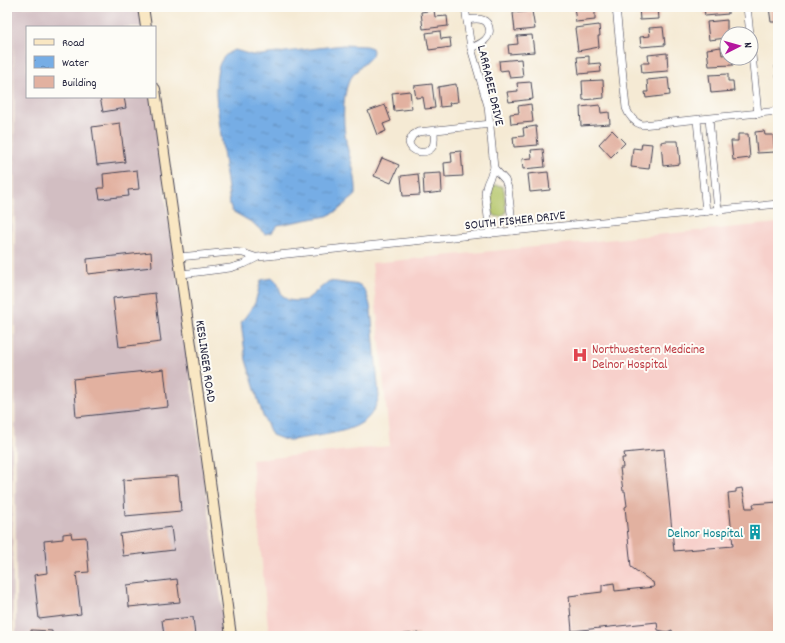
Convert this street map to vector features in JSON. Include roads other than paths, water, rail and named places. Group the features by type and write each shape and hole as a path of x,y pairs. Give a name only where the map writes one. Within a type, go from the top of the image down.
{"main road":[{"path":"143,7 146,26"},
{"name":"KESLINGER ROAD","path":"156,96 182,274 231,636"}],"street":[{"name":"LARRABEE DRIVE","path":"465,7 471,48 488,106 491,124 494,168 485,192 490,234"},
{"path":"616,7 626,108 630,117 634,121 642,125 778,111"},
{"path":"747,7 749,26"},
{"path":"467,20 484,20 490,29 486,40 471,48"},
{"path":"753,66 758,114"},
{"path":"709,119 718,211"},
{"path":"697,120 706,212"},
{"path":"434,130 491,124"},
{"path":"494,168 505,180 508,188 513,231"},
{"name":"SOUTH FISHER DRIVE","path":"179,257 230,252 243,253 256,257 778,204"},
{"name":"SOUTH FISHER DRIVE","path":"182,274 230,268 244,264 256,257"}],"water":[{"path":"343,45 366,46 372,48 373,51 372,56 349,81 345,96 344,115 346,143 353,167 356,195 337,211 327,216 278,225 272,232 265,234 253,223 232,211 230,205 216,96 216,82 220,63 228,53 235,50 252,55 261,55"},
{"path":"273,278 277,282 282,295 288,300 306,300 329,281 360,285 364,290 371,310 379,397 371,414 363,422 339,432 292,440 285,440 272,435 263,416 246,360 241,323 255,303 261,280"}],"place":[{"name":"Northwestern Medicine Delnor Hospital","path":"580,355"},
{"name":"Delnor Hospital","path":"755,532"}]}
